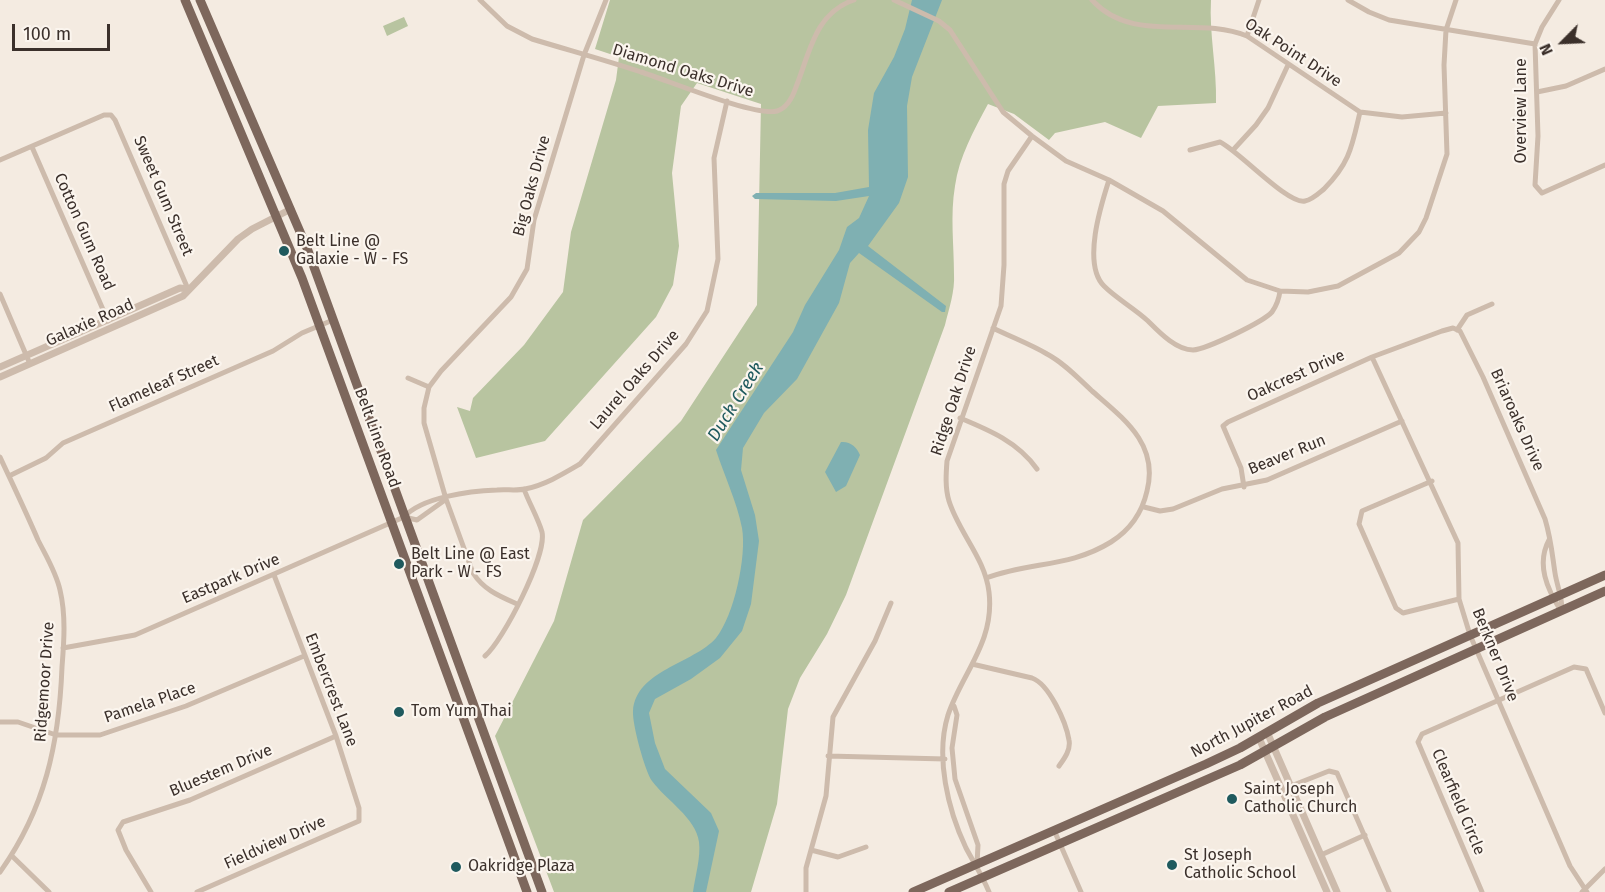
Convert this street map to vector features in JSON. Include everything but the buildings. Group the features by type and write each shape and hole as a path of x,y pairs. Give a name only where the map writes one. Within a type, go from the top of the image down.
{"main road":[{"name":"Belt Line Road","path":"185,0 278,216 527,892"},
{"name":"Belt Line Road","path":"202,4 291,209 542,892"},
{"path":"191,14 202,4"},
{"name":"North Jupiter Road","path":"913,892 1181,775 1263,735 1318,703 1605,575"},
{"name":"North Jupiter Road","path":"950,892 1187,789 1270,749 1325,717 1605,591"},
{"path":"420,600 433,595"},
{"path":"472,741 486,736"},
{"path":"1181,775 1187,789"},
{"path":"1111,806 1117,819"}],"street":[{"name":"Diamond Oaks Drive","path":"480,0 507,26 532,39 727,101 769,111 778,111 789,102 819,28 839,5 854,0"},
{"name":"Big Oaks Drive","path":"517,604 490,592 472,573 446,499 424,423 424,408 429,387 441,371 511,297 527,269 534,220 584,55 606,0"},
{"path":"894,0 939,21 950,30 1003,112 1066,160 1109,180 1163,211 1247,280 1280,291 1308,292 1338,286 1399,253 1419,232 1438,186 1447,154 1444,65 1446,30 1455,0"},
{"name":"Oak Point Drive","path":"1092,0 1109,15 1125,22 1149,27 1229,28 1247,36 1359,112 1402,117 1446,113"},
{"path":"1247,36 1259,0"},
{"path":"1348,0 1389,20 1535,44"},
{"name":"Overview Lane","path":"1559,0 1542,27 1535,44 1534,65 1538,92 1534,185 1542,193 1605,165"},
{"path":"1234,149 1268,108 1288,65"},
{"path":"1538,92 1566,86 1605,69"},
{"name":"Laurel Oaks Drive","path":"404,517 412,509 458,494 524,489 564,474 580,464 686,344 707,311 718,259 714,158 727,101"},
{"path":"1190,150 1220,142 1234,149 1279,190 1297,201 1305,201 1318,195 1340,173 1351,153 1359,112"},
{"name":"Sweet Gum Street","path":"32,147 104,115 111,115 188,289"},
{"name":"Ridge Oak Drive","path":"977,864 967,849 953,812 943,759 944,732 949,713 954,706 988,623 989,594 986,578 975,552 957,519 946,482 947,461 993,328 1003,288 1004,184 1008,171 1032,136"},
{"path":"0,160 32,147"},
{"name":"Cotton Gum Road","path":"32,147 111,329"},
{"path":"1109,180 1097,219 1094,255 1097,274 1105,287 1131,305 1164,336 1186,349 1204,347 1270,314 1279,300 1280,291"},
{"name":"Galaxie Road","path":"0,377 177,300 202,278 238,240 291,209"},
{"name":"Galaxie Road","path":"0,367 180,288 188,289"},
{"path":"0,294 30,364"},
{"path":"1457,330 1467,315 1492,304"},
{"name":"Flameleaf Street","path":"9,476 36,464 63,443 273,351 333,320"},
{"path":"986,578 1019,567 1061,563 1080,557 1112,541 1128,528 1144,507 1149,486 1150,463 1135,430 1054,358 993,328"},
{"name":"Oakcrest Drive","path":"1244,487 1241,468 1224,426 1228,422 1372,357 1442,331 1457,330"},
{"name":"Briaroaks Drive","path":"1457,330 1492,397 1545,519 1549,540 1554,547 1557,596 1562,611"},
{"name":"Berkner Drive","path":"1372,357 1432,481 1458,543 1459,599 1470,634 1570,866 1585,891"},
{"path":"408,378 429,387"},
{"path":"960,418 1001,435 1031,460 1037,469"},
{"name":"Beaver Run","path":"1144,507 1160,511 1173,509 1222,489 1244,487 1267,480 1402,421"},
{"name":"Ridgemoor Drive","path":"0,457 56,576 63,615 61,704 54,753 36,808 12,856 0,872"},
{"path":"1432,481 1362,511 1359,524 1396,608 1403,613 1459,599"},
{"path":"485,656 493,650 538,563 542,533 524,489"},
{"name":"Laurel Oaks Drive","path":"404,517 417,520 446,499"},
{"name":"Eastpark Drive","path":"63,648 135,635 404,517"},
{"name":"Briaroaks Drive","path":"1549,540 1545,548 1543,568 1562,611"},
{"name":"Embercrest Lane","path":"274,575 336,736 360,815"},
{"path":"806,892 806,868 826,796 830,727 837,707 875,641 891,603"},
{"name":"Pamela Place","path":"0,722 18,722 56,735 100,735 140,723 304,656"},
{"path":"972,664 1041,681 1048,690 1070,741 1068,753 1059,766"},
{"name":"Clearfield Circle","path":"1482,892 1418,742 1422,734 1580,666 1586,669 1605,713"},
{"name":"Ridge Oak Drive","path":"954,706 957,715 953,759 961,802 978,845 977,864"},
{"path":"1263,735 1291,786 1337,892"},
{"name":"Bluestem Drive","path":"151,892 126,850 118,830 123,822 190,800 336,736"},
{"path":"1270,749 1327,892"},
{"path":"828,756 953,759"},
{"path":"1291,786 1333,771 1341,779 1389,892"},
{"name":"Fieldview Drive","path":"197,892 359,820 360,815"},
{"path":"1054,830 1081,892"},
{"path":"1321,855 1365,835"},
{"path":"811,850 838,856 866,847"},
{"path":"12,856 49,892"},
{"path":"977,864 989,892"},
{"path":"1585,891 1605,869"}],"green space":[{"path":"610,0 1211,0 1216,103 1158,106 1141,138 1105,122 1055,133 1049,140 1014,114 988,104 964,154 957,175 952,219 954,281 945,325 846,595 827,634 800,678 788,709 777,804 751,892 554,892 495,736 554,621 583,520 681,421 757,305 761,104 697,83 681,106 672,173 679,246 673,285 656,317 545,441 476,458 457,407 470,411 473,398 524,345 563,292 571,232 616,80 619,57 595,49"},
{"path":"404,17 408,26 387,36 383,26"}],"water":[{"path":"912,0 942,0 912,77 907,106 908,177 899,203 868,246 946,306 945,312 859,253 850,263 839,303 797,379 764,413 743,448 741,470 755,515 759,541 751,604 742,631 720,658 691,679 655,699 649,713 655,743 665,769 711,813 719,831 706,892 693,892 699,854 697,833 687,817 649,776 635,726 633,711 636,697 655,677 706,647 716,638 722,628 738,585 743,540 737,508 716,450 793,332 805,305 839,250 847,227 859,218 869,196 836,201 755,199 752,196 756,193 835,193 869,187 868,130 874,93 894,57 905,29"},
{"path":"841,442 853,445 860,455 846,486 836,492 825,472"}],"place":[{"name":"Belt Line @ Galaxie - W - FS","path":"284,251"},
{"name":"Belt Line @ East Park - W - FS","path":"399,564"},
{"name":"Tom Yum Thai","path":"399,712"},
{"name":"Saint Joseph Catholic Church","path":"1232,799"},
{"name":"St Joseph Catholic School","path":"1172,865"},
{"name":"Oakridge Plaza","path":"456,867"}],"water label":[{"name":"Duck Creek","path":"736,402"}]}
